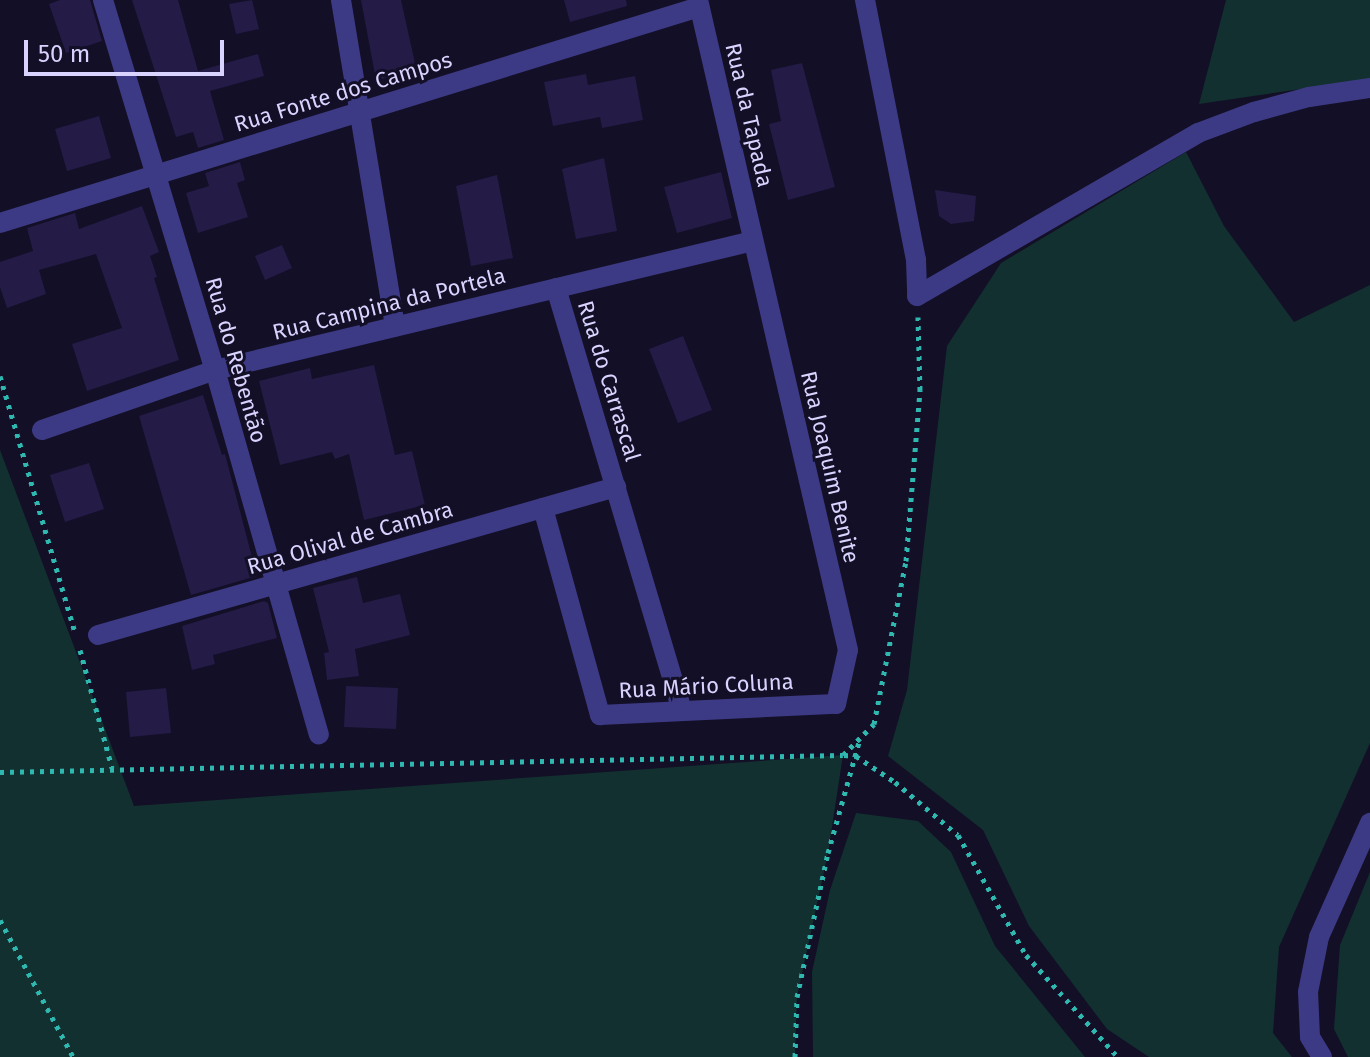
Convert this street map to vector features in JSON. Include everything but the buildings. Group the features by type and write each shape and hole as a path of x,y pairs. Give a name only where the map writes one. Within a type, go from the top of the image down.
{"street":[{"name":"Rua do Rebentão","path":"103,0 215,370 319,734"},
{"path":"341,0 395,327"},
{"path":"865,0 916,260 917,296 1198,133 1254,112 1309,97 1370,88"},
{"name":"Rua Fonte dos Campos","path":"0,223 698,4"},
{"name":"Rua da Tapada","path":"698,4 753,241"},
{"name":"Rua Campina da Portela","path":"42,430 215,370 753,241"},
{"name":"Rua Joaquim Benite","path":"753,241 848,650 836,704"},
{"name":"Rua do Carrascal","path":"556,288 682,711"},
{"name":"Rua Olival de Cambra","path":"98,635 616,487"},
{"name":"Rua Mário Coluna","path":"543,508 600,715 836,704"},
{"path":"1322,1057 1310,1037 1308,992 1319,937 1370,823"}],"path":[{"path":"0,376 112,768"},
{"path":"795,1057 797,997 828,853 860,739"},
{"path":"843,755 856,756 895,782 958,835 1026,955 1118,1057"},
{"path":"0,920 73,1057"}],"green space":[{"path":"1226,0 1370,0 1370,79 1199,104"},
{"path":"1186,152 1224,226 1294,322 1370,285 1370,743 1279,947 1273,1033 1292,1057 1149,1057 1107,1029 1029,926 983,830 888,756 907,690 947,346 1001,263"},
{"path":"0,450 134,806 843,755 828,853 797,997 795,1057 0,1057"},
{"path":"856,813 918,821 951,852 995,946 1085,1057 813,1057 812,972 830,890"},
{"path":"1370,872 1370,1057 1348,1057 1334,1029 1340,945"}]}
